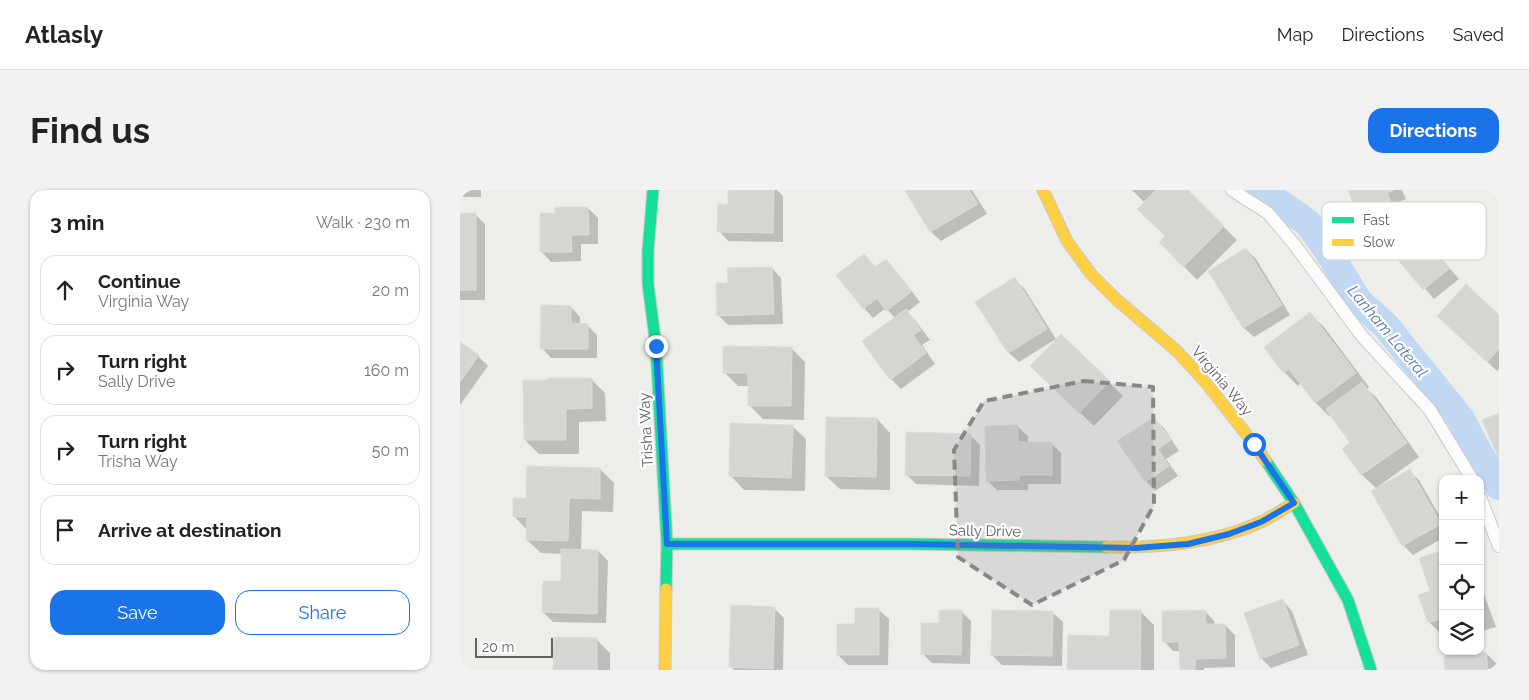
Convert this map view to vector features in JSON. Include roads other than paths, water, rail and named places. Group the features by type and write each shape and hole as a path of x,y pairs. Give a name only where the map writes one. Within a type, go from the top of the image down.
{"street":[{"name":"Trisha Way","path":"653,190 648,251 648,284 656,346 667,544 665,670"},
{"name":"Virginia Way","path":"1043,190 1067,241 1090,274 1178,352 1207,384 1254,444 1294,503 1348,600 1371,670"},
{"name":"Sally Drive","path":"667,544 913,544 1136,548 1188,544 1229,534 1261,522 1294,503"}],"lane":[{"path":"1232,190 1268,213 1294,244 1362,336 1430,410 1470,475"},
{"path":"1484,507 1499,546"}],"waterway":[{"name":"Lanham Lateral","path":"1261,190 1308,223 1322,242"},
{"name":"Lanham Lateral","path":"1333,260 1359,302 1385,325 1461,419 1499,486"}]}
